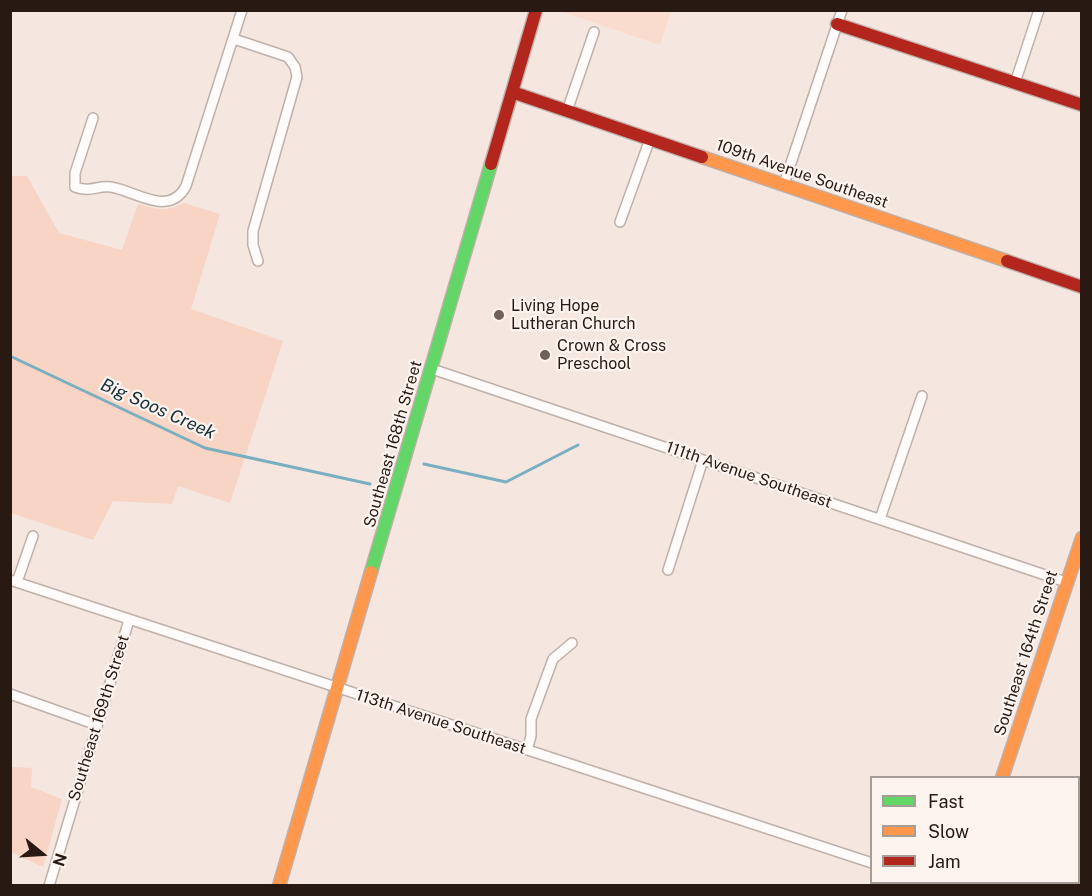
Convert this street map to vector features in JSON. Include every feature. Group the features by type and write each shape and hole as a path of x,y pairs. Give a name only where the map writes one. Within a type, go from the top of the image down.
{"street":[{"path":"93,118 75,173 75,187 86,191 109,187 154,201 167,202 178,198 186,186 242,10"},
{"name":"Southeast 168th Street","path":"279,885 339,689 536,10"},
{"path":"784,184 842,10"},
{"path":"1016,83 1039,10"},
{"path":"837,24 1082,105"},
{"path":"567,111 594,32"},
{"path":"234,39 288,57 295,67 297,77 253,231 253,245 258,261"},
{"name":"109th Avenue Southeast","path":"512,92 1082,287"},
{"path":"620,222 650,139"},
{"name":"111th Avenue Southeast","path":"432,369 1066,582"},
{"path":"880,519 922,396"},
{"path":"668,570 703,460"},
{"path":"14,581 33,536"},
{"name":"Southeast 164th Street","path":"1002,776 1082,538"},
{"name":"113th Avenue Southeast","path":"14,581 870,862"},
{"name":"Southeast 169th Street","path":"49,885 129,620"},
{"path":"527,750 531,736 531,719 553,659 572,644"},
{"path":"10,694 97,725"}],"shaded area":[{"path":"560,11 671,11 660,45"},
{"path":"11,176 27,176 59,233 122,250 138,204 161,209 172,208 184,203 220,214 191,309 283,341 230,503 178,486 172,504 113,501 93,540 11,513"},
{"path":"10,767 32,768 31,787 62,799 43,867 11,852"}],"waterway":[{"name":"Big Soos Creek","path":"10,356 205,448 370,484"},
{"name":"Big Soos Creek","path":"424,464 506,482 578,445"}],"traffic: fast":[{"path":"371,572 491,164"}],"traffic: slow":[{"path":"702,157 1007,261"},
{"path":"1003,776 1082,538"},
{"path":"279,886 371,572"}],"traffic: jam":[{"path":"491,164 536,10"},
{"path":"837,24 1082,105"},
{"path":"512,92 702,157"},
{"path":"1007,261 1082,287"}],"place":[{"name":"Living Hope Lutheran Church","path":"499,315"},
{"name":"Crown & Cross Preschool","path":"545,355"}]}
